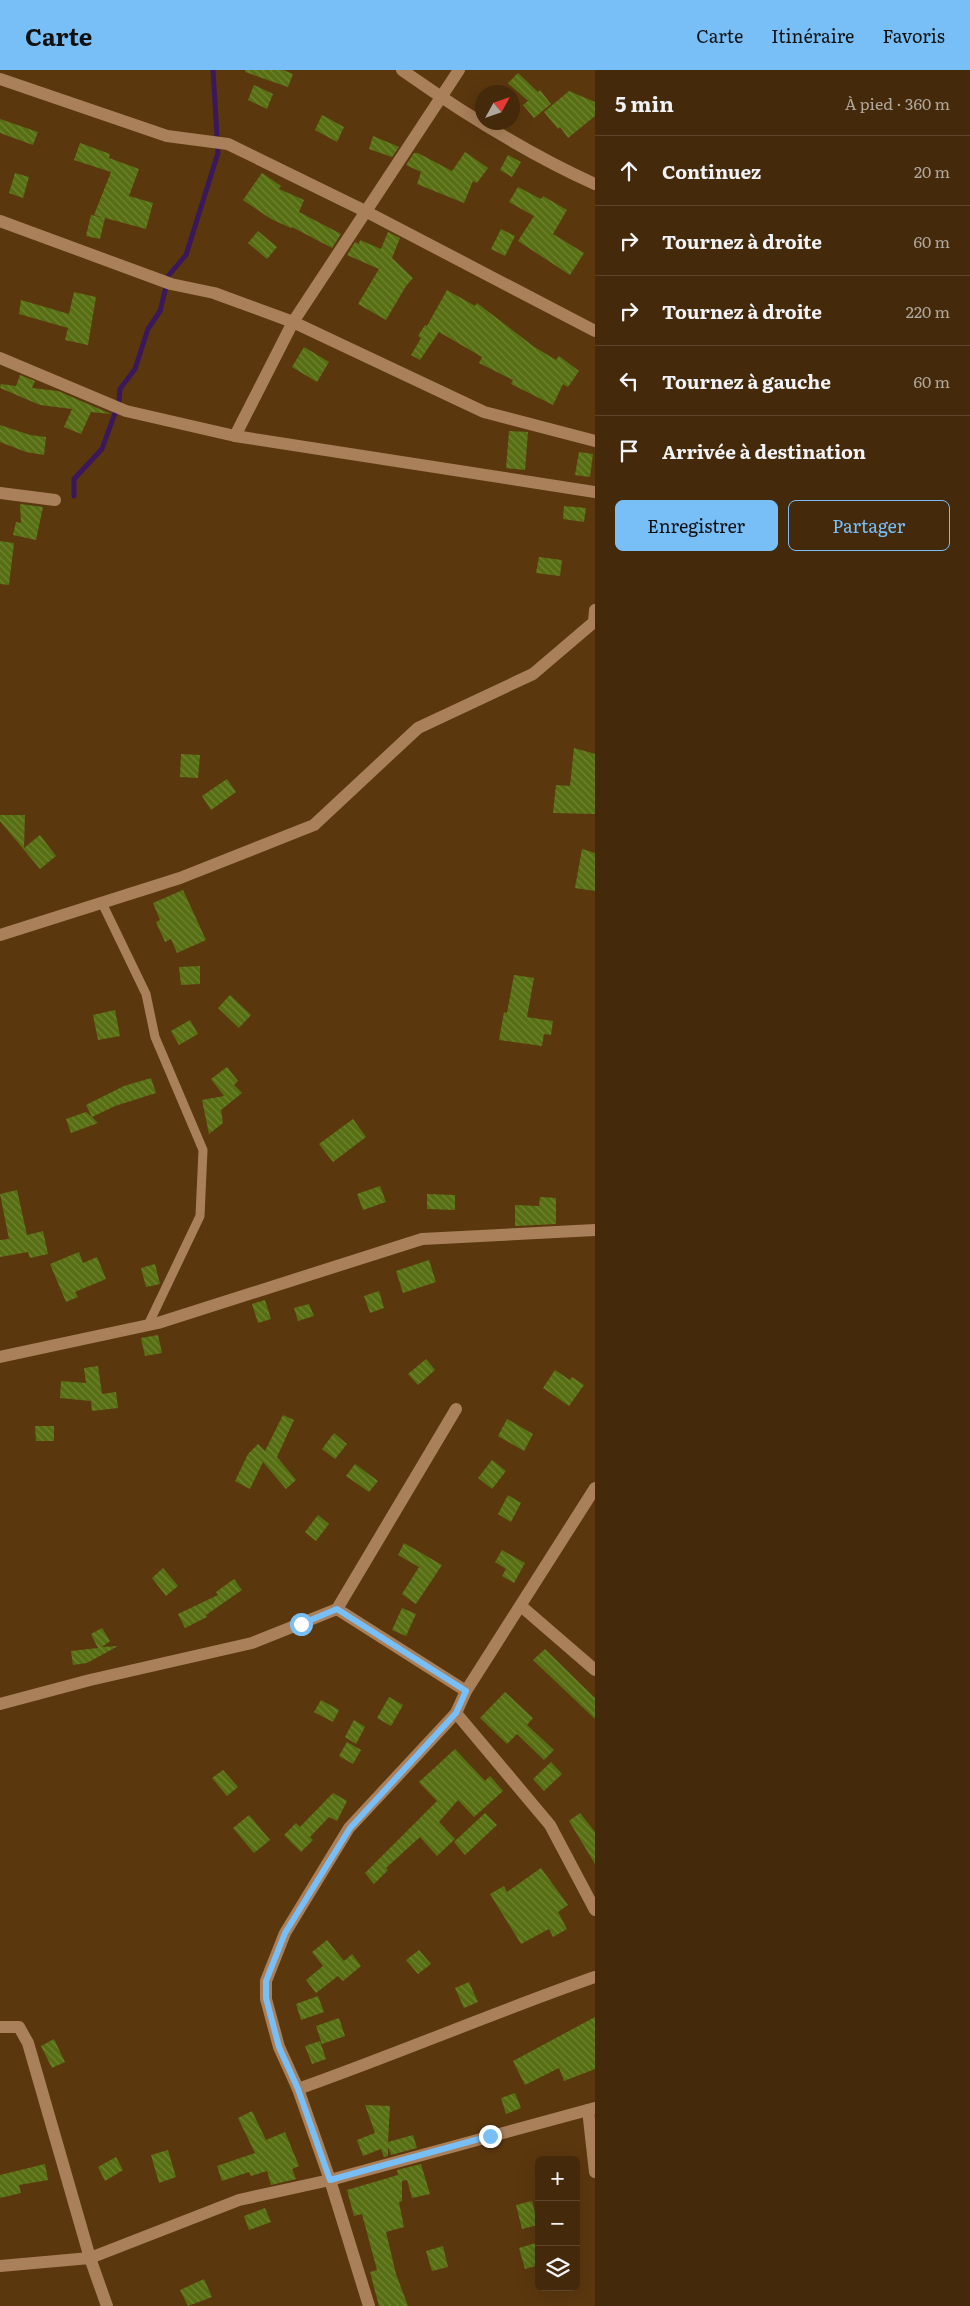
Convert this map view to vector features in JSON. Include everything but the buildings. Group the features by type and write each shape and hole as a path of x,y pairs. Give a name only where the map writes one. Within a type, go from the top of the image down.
{"street":[{"path":"402,70 442,99 544,161 595,184"},
{"path":"235,436 293,322 365,211 442,99 459,70"},
{"path":"0,79 166,136 228,144 365,211 595,331"},
{"path":"0,221 165,282 214,293 293,322 484,412 595,441"},
{"path":"0,358 126,411 235,436 595,492"},
{"path":"0,493 55,500"},
{"path":"0,935 180,878 314,825 418,728 533,674 595,618"},
{"path":"0,1357 148,1325 422,1239 595,1230"},
{"path":"0,1704 90,1680 252,1643 337,1609 456,1409"},
{"path":"369,2306 330,2180 298,2089 279,2047 266,1998 266,1981 285,1933 350,1828 456,1713 466,1691 595,1489"},
{"path":"521,1606 595,1670"},
{"path":"337,1609 466,1691"},
{"path":"456,1713 550,1825 595,1910"},
{"path":"298,2089 372,2063 508,2008 595,1977"},
{"path":"0,2026 19,2028 28,2043 90,2258 107,2306"},
{"path":"0,2266 90,2258 239,2200 330,2180 591,2109 595,2172"}],"lane":[{"path":"102,903 146,994 155,1037 203,1150 200,1216 148,1325"}],"waterway":[{"path":"74,496 74,479 102,449 119,402 120,389 135,369 148,329 160,311 169,275 186,255 218,153 213,70"}],"route":[{"path":"301,1624 321,1614 337,1609 436,1674 466,1691 456,1713 350,1828 285,1933 266,1981 266,1998 279,2047 298,2089 330,2180 490,2136"}]}
